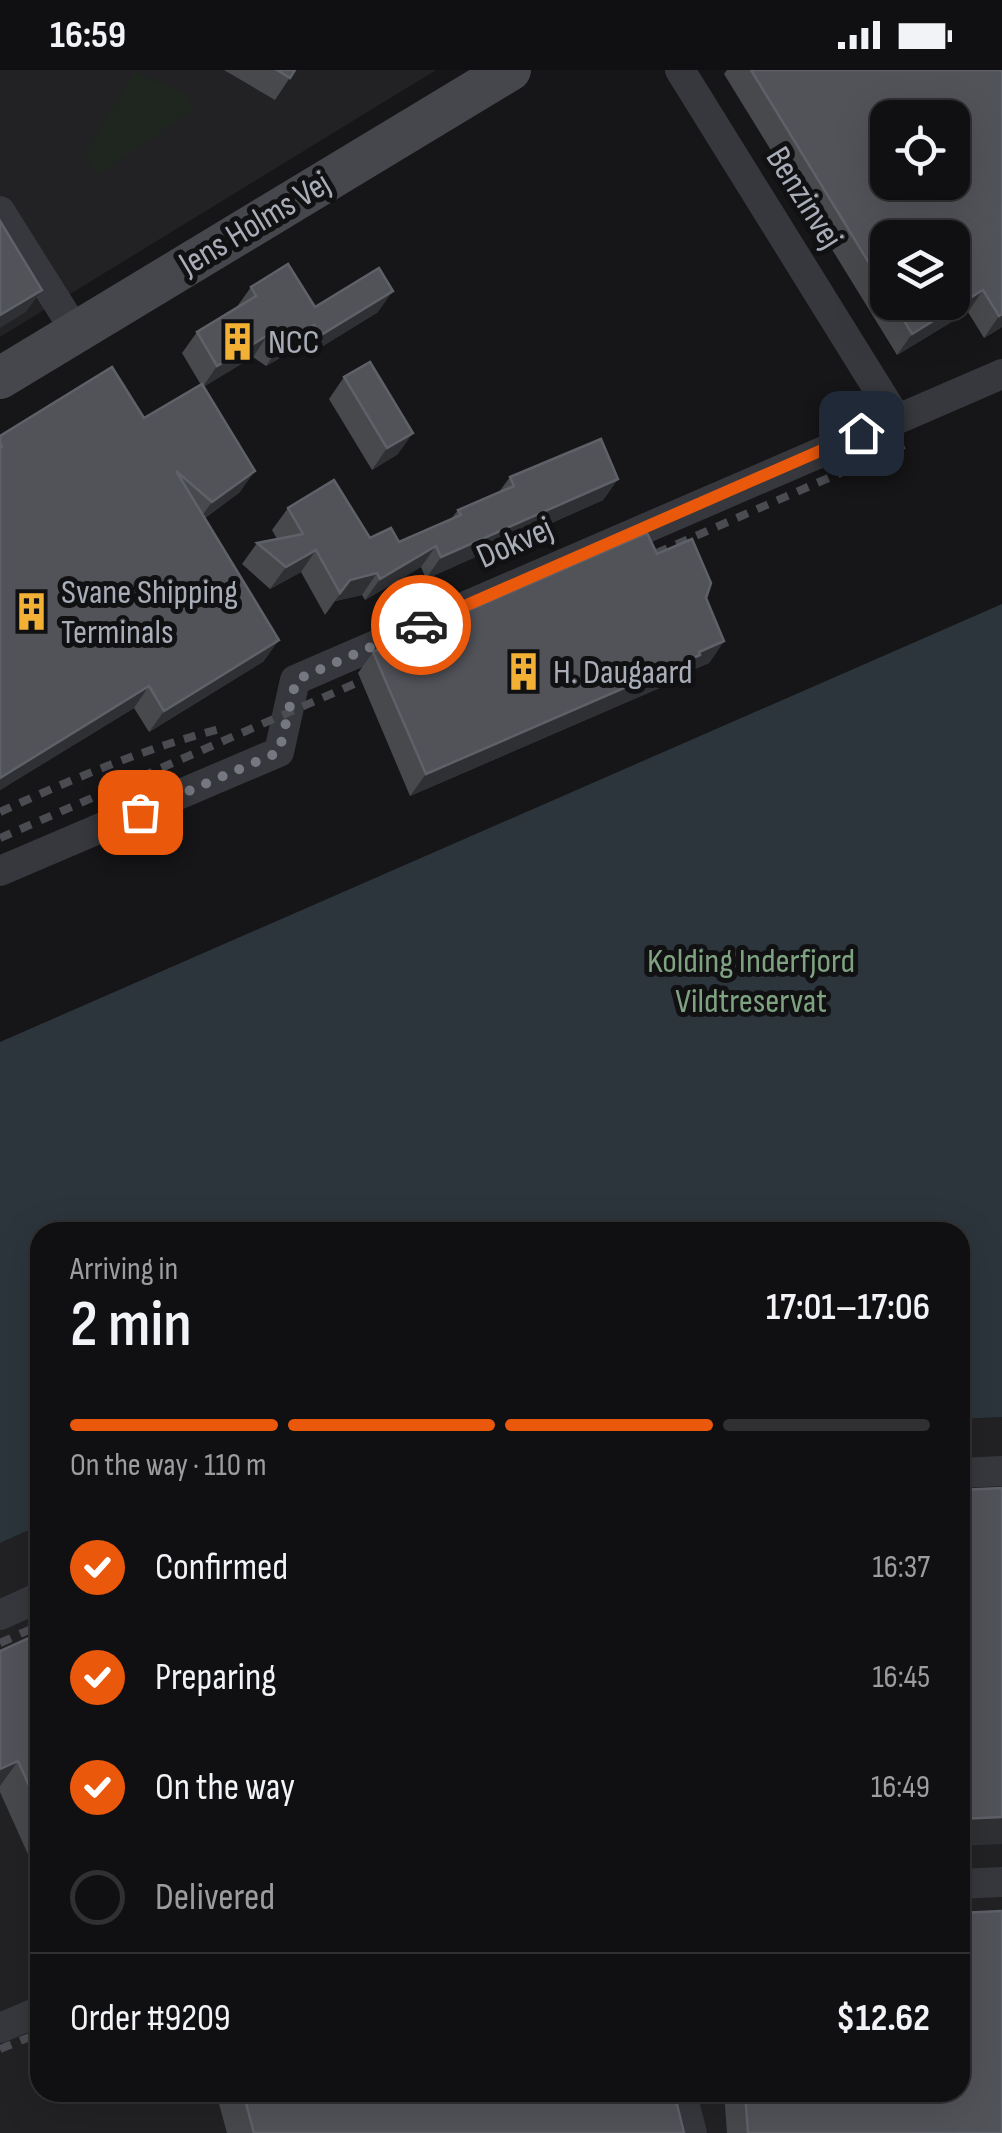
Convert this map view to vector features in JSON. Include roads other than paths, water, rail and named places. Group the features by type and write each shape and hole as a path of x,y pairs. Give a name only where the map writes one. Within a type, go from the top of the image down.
{"main road":[{"name":"Jens Holms Vej","path":"0,378 510,70"}],"street":[{"name":"Benzinvej","path":"680,70 896,418"},
{"path":"0,210 76,332"},
{"name":"Dokvej","path":"0,871 279,752 296,680 1002,374"},
{"path":"970,1473 1002,1471"},
{"path":"0,1615 30,1602"},
{"path":"970,1884 1002,1882"},
{"path":"0,2028 30,2015"},
{"path":"684,2102 692,2133"}],"railway":[{"path":"636,562 904,445"},
{"path":"0,838 361,681"},
{"path":"0,812 108,766 220,729"},
{"path":"0,1643 30,1630"},
{"path":"0,2049 30,2037"}],"place":[{"name":"NCC","path":"238,342"},
{"name":"Svane Shipping Terminals","path":"31,612"},
{"name":"H. Daugaard","path":"523,672"}],"park label":[{"name":"Kolding Inderfjord Vildtreservat","path":"751,981"}]}
